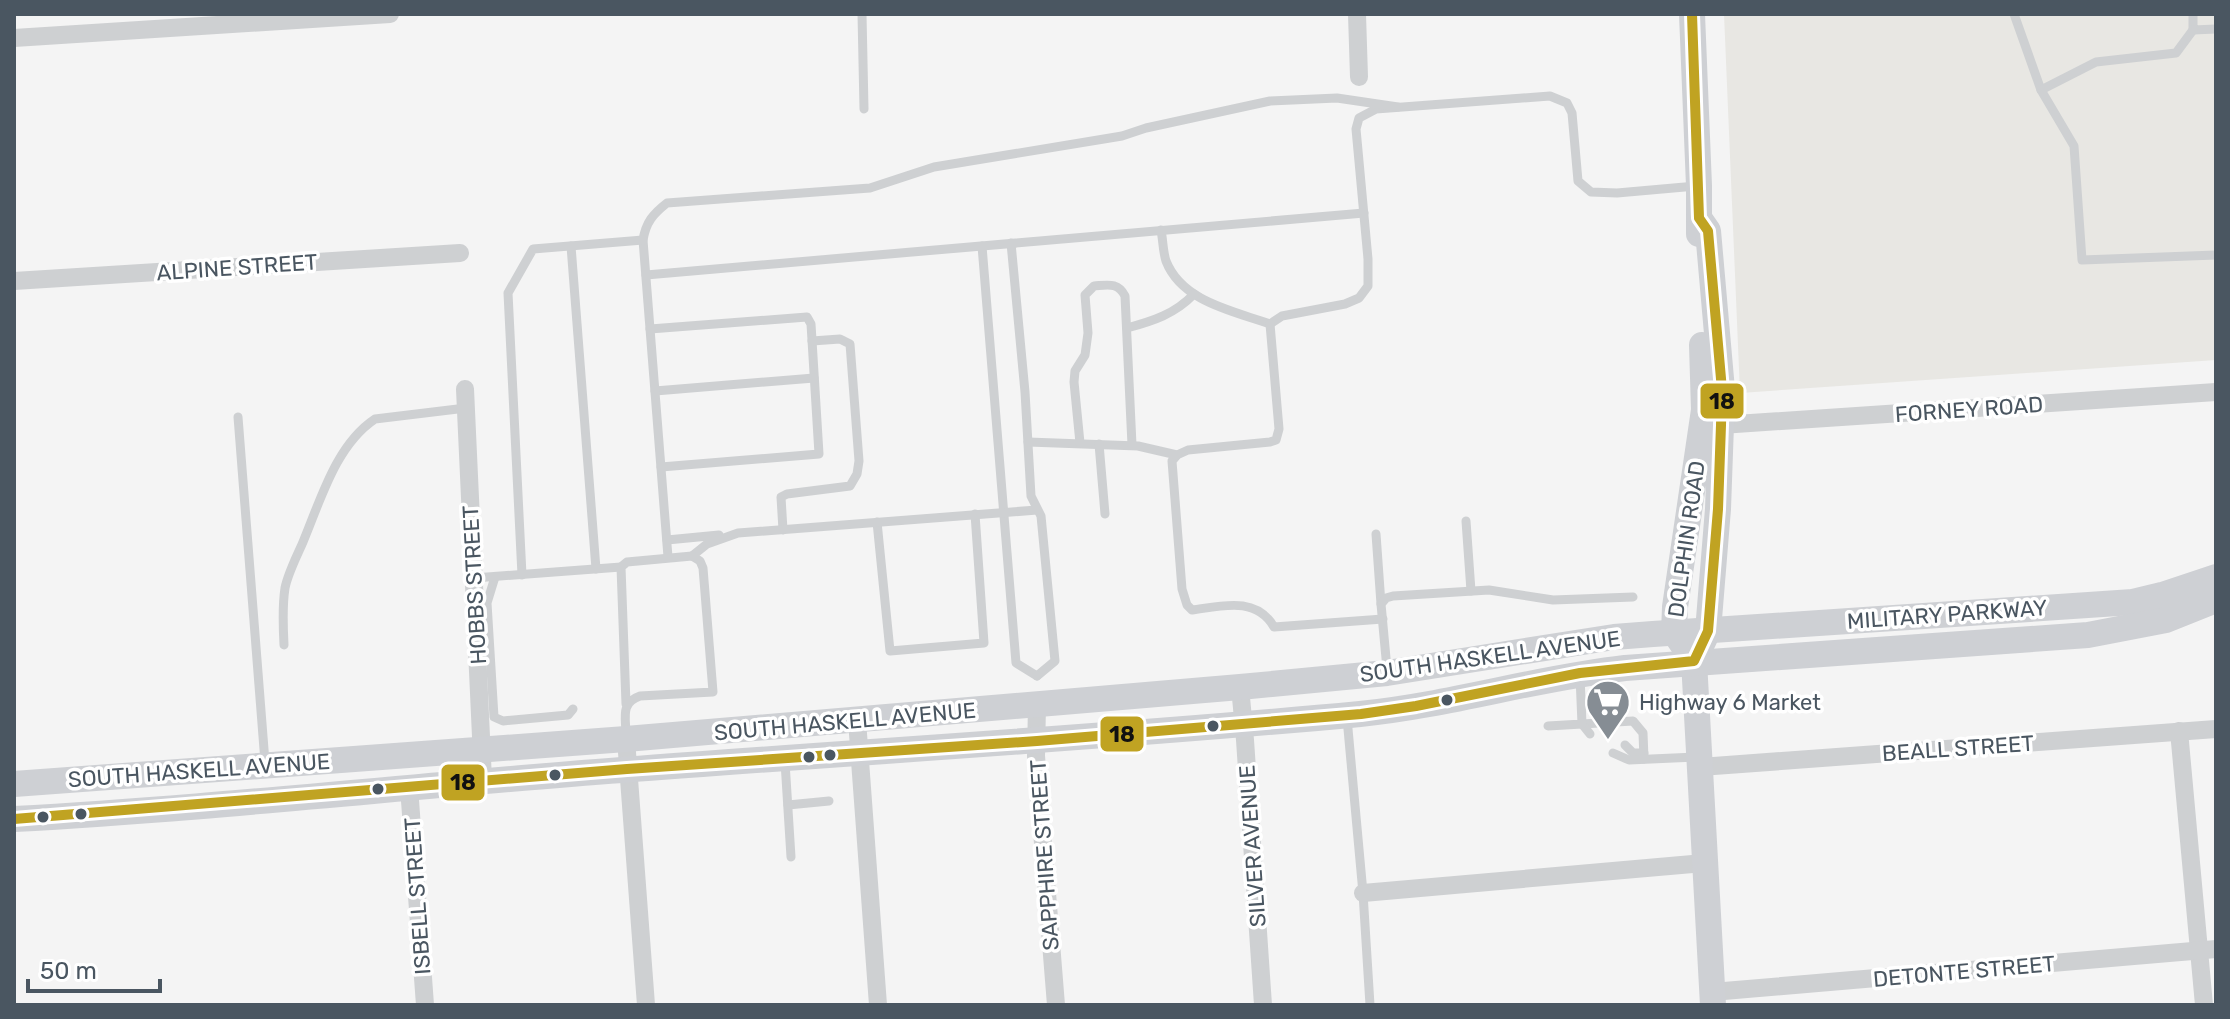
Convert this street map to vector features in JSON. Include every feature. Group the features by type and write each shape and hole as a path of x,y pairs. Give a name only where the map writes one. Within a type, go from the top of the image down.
{"main road":[{"name":"DOLPHIN ROAD","path":"1692,14 1704,410 1677,588 1674,632 1694,661"},
{"name":"DOLPHIN ROAD","path":"1699,218 1708,231 1722,390 1718,509 1708,631 1694,661 1712,999"},
{"name":"MILITARY PARKWAY","path":"1674,632 2133,602 2216,577"},
{"name":"MILITARY PARKWAY","path":"1694,661 2088,635 2166,620 2216,600"},
{"name":"SOUTH HASKELL AVENUE","path":"14,819 240,786 265,766 1240,687 1387,673 1614,637 1674,632"},
{"name":"SOUTH HASKELL AVENUE","path":"14,784 409,787 1347,715 1391,710 1580,673 1694,661"},
{"path":"1387,673 1391,710"},
{"path":"407,755 409,787"}],"street":[{"path":"14,38 279,18 390,14"},
{"path":"1357,14 1359,77"},
{"name":"ALPINE STREET","path":"14,281 460,253"},
{"name":"HOBBS STREET","path":"465,389 483,780"},
{"name":"FORNEY ROAD","path":"1721,425 2216,392"},
{"name":"SILVER AVENUE","path":"1240,687 1263,1005"},
{"name":"SAPPHIRE STREET","path":"1037,704 1036,756 1056,1005"},
{"path":"857,720 878,1005"},
{"name":"BEALL STREET","path":"1700,762 2216,729"},
{"path":"2179,731 2196,930 2208,950 2204,1005"},
{"path":"626,739 646,1005"},
{"name":"ISBELL STREET","path":"409,787 425,1005"},
{"path":"1363,893 1704,863"},
{"name":"DETONTE STREET","path":"1712,999 2208,950"}],"lane":[{"path":"862,14 864,109"},
{"path":"2014,14 2041,90 2074,146 2082,260 2216,255"},
{"path":"2041,90 2096,62 2176,53 2193,30 2193,14"},
{"path":"2193,30 2216,29"},
{"path":"1270,324 1282,316 1345,304 1359,298 1368,286 1356,129 1359,118 1376,109 1550,96 1567,103 1572,113 1578,181 1591,192 1617,193 1699,186"},
{"path":"668,557 643,240 645,227 653,214 667,203 870,188 934,167 1122,136 1270,101 1337,98 1398,107"},
{"path":"646,275 1364,213"},
{"path":"1161,230 1167,262 1183,285 1203,300 1270,324"},
{"path":"522,575 508,293 533,249 643,240"},
{"path":"1011,243 1031,496 1041,516 1055,661 1037,676"},
{"path":"571,246 596,569"},
{"path":"982,246 1016,663 1037,676"},
{"path":"1080,443 1074,382 1088,333 1085,295 1094,286 1113,284 1122,289 1125,296 1132,445"},
{"path":"1127,328 1164,316 1183,306 1194,294"},
{"path":"650,329 807,317 811,324 819,454 661,467"},
{"path":"1270,324 1279,429 1276,440 1188,450 1172,461 1182,589 1187,605 1192,610 1236,604 1254,607 1274,627 1383,619"},
{"path":"783,530 781,497 850,486 857,474 859,461 850,344 840,339 812,341"},
{"path":"655,391 814,378"},
{"path":"284,645 282,612 285,585 328,480 355,437 375,419 466,408"},
{"path":"238,417 265,766"},
{"path":"1028,442 1132,445 1177,455"},
{"path":"1099,444 1105,514"},
{"path":"667,540 1037,510"},
{"path":"877,522 890,651 903,650 984,643 975,514"},
{"path":"1466,521 1471,591"},
{"path":"692,556 707,544 738,533"},
{"path":"1376,534 1387,673"},
{"path":"474,578 621,567 627,562 668,557 692,556 700,561 713,692 640,696 626,704"},
{"path":"621,567 626,739"},
{"path":"495,577 487,603 494,717 503,721 568,715 573,709"},
{"path":"1381,604 1393,596 1500,590 1553,600 1633,597"},
{"path":"1580,673 1582,724 1590,734"},
{"path":"1037,676 1037,704"},
{"path":"1347,715 1370,1005"},
{"path":"1548,726 1603,726 1633,721 1643,733 1644,756"},
{"path":"1625,745 1633,753 1644,756 1700,762"},
{"path":"1613,753 1629,760 1644,756"},
{"path":"785,758 791,857"},
{"path":"788,805 829,801"}],"shaded area":[{"path":"1724,14 2216,14 2216,360 1740,393"}],"transit line":[{"name":"18","path":"14,819 1361,714 1580,673 1694,661 1708,631 1718,509 1722,390 1708,231 1699,218 1692,14"}],"place":[{"name":"Highway 6 Market","path":"1608,741"}]}
